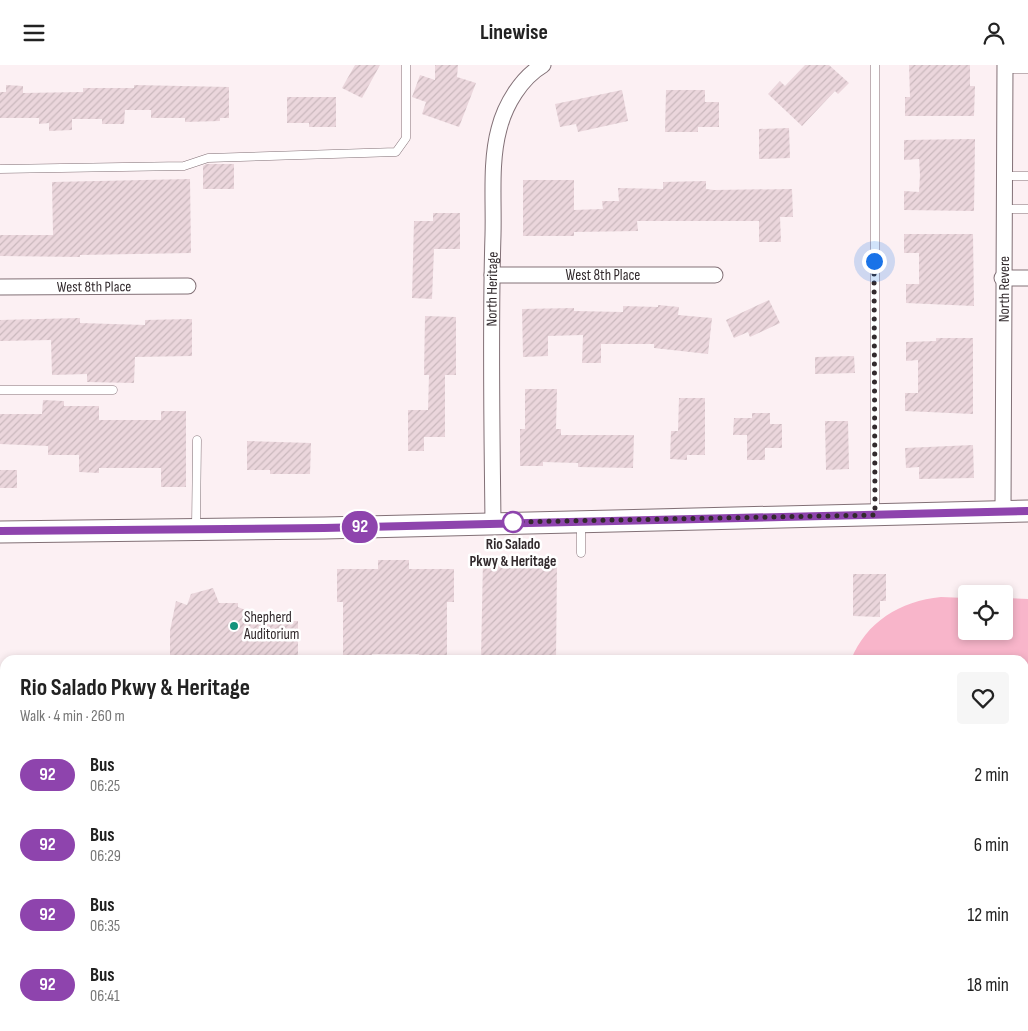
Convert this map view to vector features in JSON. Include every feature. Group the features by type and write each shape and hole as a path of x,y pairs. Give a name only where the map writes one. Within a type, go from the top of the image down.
{"main road":[{"path":"0,531 196,529 1028,511"}],"street":[{"name":"North Heritage","path":"493,523 492,275 495,162 499,129 508,105 520,85 538,66"},
{"name":"North Revere","path":"1003,511 1002,278 1005,67"},
{"name":"West 8th Place","path":"492,275 715,275"},
{"path":"1002,278 1028,278"},
{"name":"West 8th Place","path":"0,287 188,285"}],"lane":[{"path":"0,169 184,165 208,158 396,153 406,138 406,65"},
{"path":"875,65 875,515"},
{"path":"1005,67 1028,69"},
{"path":"1004,176 1028,176"},
{"path":"1003,209 1028,209"},
{"path":"0,390 113,390"},
{"path":"196,440 196,529"},
{"path":"581,521 581,553"}],"shaded area":[{"path":"941,597 958,598 958,640 1013,640 1013,598 1028,599 1028,655 853,655 857,647 875,624 898,609 912,603"}],"building":[{"path":"355,65 380,65 362,98 342,88"},
{"path":"435,65 458,65 457,77 476,83 459,127 422,114 426,102 412,97 420,75 435,80"},
{"path":"805,65 829,65 849,83 838,94 835,91 802,126 768,94 780,81 785,86"},
{"path":"909,65 970,65 970,86 975,86 974,116 905,116 905,97 910,97"},
{"path":"6,85 23,86 23,93 83,92 83,88 134,88 134,85 229,87 229,118 220,118 220,121 185,122 185,118 151,118 151,110 125,110 124,124 102,124 102,119 72,119 72,130 49,131 49,123 39,124 39,118 0,118 0,92 6,92"},
{"path":"622,90 628,121 578,132 576,124 560,127 555,104"},
{"path":"666,90 705,90 705,102 719,102 719,127 698,127 698,132 665,132"},
{"path":"287,97 336,97 336,127 309,127 309,123 287,123"},
{"path":"789,128 790,158 759,159 759,129"},
{"path":"975,139 974,211 904,210 904,191 919,192 920,175 919,159 904,160 904,140"},
{"path":"206,164 234,164 234,189 203,189 203,166"},
{"path":"190,179 191,253 80,255 80,257 0,256 0,235 53,235 52,182"},
{"path":"523,180 574,180 574,210 603,209 602,201 619,201 618,188 663,189 663,182 706,181 706,189 714,190 792,189 793,217 780,217 781,242 759,242 759,221 637,221 638,231 574,232 574,236 523,236"},
{"path":"433,213 460,213 460,249 434,249 432,299 412,298 414,221 433,221"},
{"path":"904,234 973,234 974,306 906,303 906,284 919,284 919,253 904,253"},
{"path":"769,300 780,323 750,337 748,332 734,338 726,320"},
{"path":"658,305 679,307 678,315 712,318 708,354 654,348 654,344 601,344 601,363 582,363 583,335 548,336 548,356 523,357 522,309 574,308 574,311 623,312 623,306 658,307"},
{"path":"425,316 456,317 456,375 445,375 445,437 424,437 424,451 408,451 408,410 428,410 429,375 424,375"},
{"path":"80,318 80,323 145,325 145,320 192,319 192,356 135,357 134,383 87,382 87,374 52,375 51,340 0,341 0,320"},
{"path":"936,338 973,338 973,414 905,411 905,393 918,393 918,360 906,361 906,342 936,341"},
{"path":"854,356 855,373 815,374 815,357"},
{"path":"525,389 557,389 556,429 561,429 561,435 634,435 633,468 578,467 578,463 543,462 543,466 520,466 520,429 525,429"},
{"path":"679,398 705,398 705,455 687,455 687,460 670,459 671,431 678,431"},
{"path":"43,400 64,401 64,406 99,406 99,420 161,420 161,411 186,411 186,487 161,487 161,468 99,468 99,473 79,472 79,455 48,455 48,446 0,444 0,414 42,414"},
{"path":"752,413 770,413 770,424 782,424 782,448 765,448 765,460 747,460 747,435 733,435 734,418 752,418"},
{"path":"825,421 848,421 849,469 826,470"},
{"path":"247,441 311,443 310,474 270,474 270,470 247,470"},
{"path":"973,445 974,478 919,479 919,467 906,468 905,448"},
{"path":"0,470 17,470 17,488 0,488"},
{"path":"483,559 510,559 510,565 557,565 556,655 481,655"},
{"path":"378,560 409,560 409,569 454,569 454,602 447,602 447,655 343,655 343,602 337,602 337,569 378,569"},
{"path":"853,574 886,574 886,601 880,601 880,617 853,616"},
{"name":"Shepherd Auditorium","path":"213,588 219,603 238,603 238,607 255,614 252,621 298,621 298,655 170,655 170,631 176,601 187,605 191,594"}],"bus line":[{"name":"92","path":"0,531 324,528 1028,511"}],"place":[{"name":"Rio Salado Pkwy & Heritage","path":"513,522"},
{"name":"Shepherd Auditorium","path":"234,626"}],"route":[{"path":"513,522 875,515 874,261"}]}
